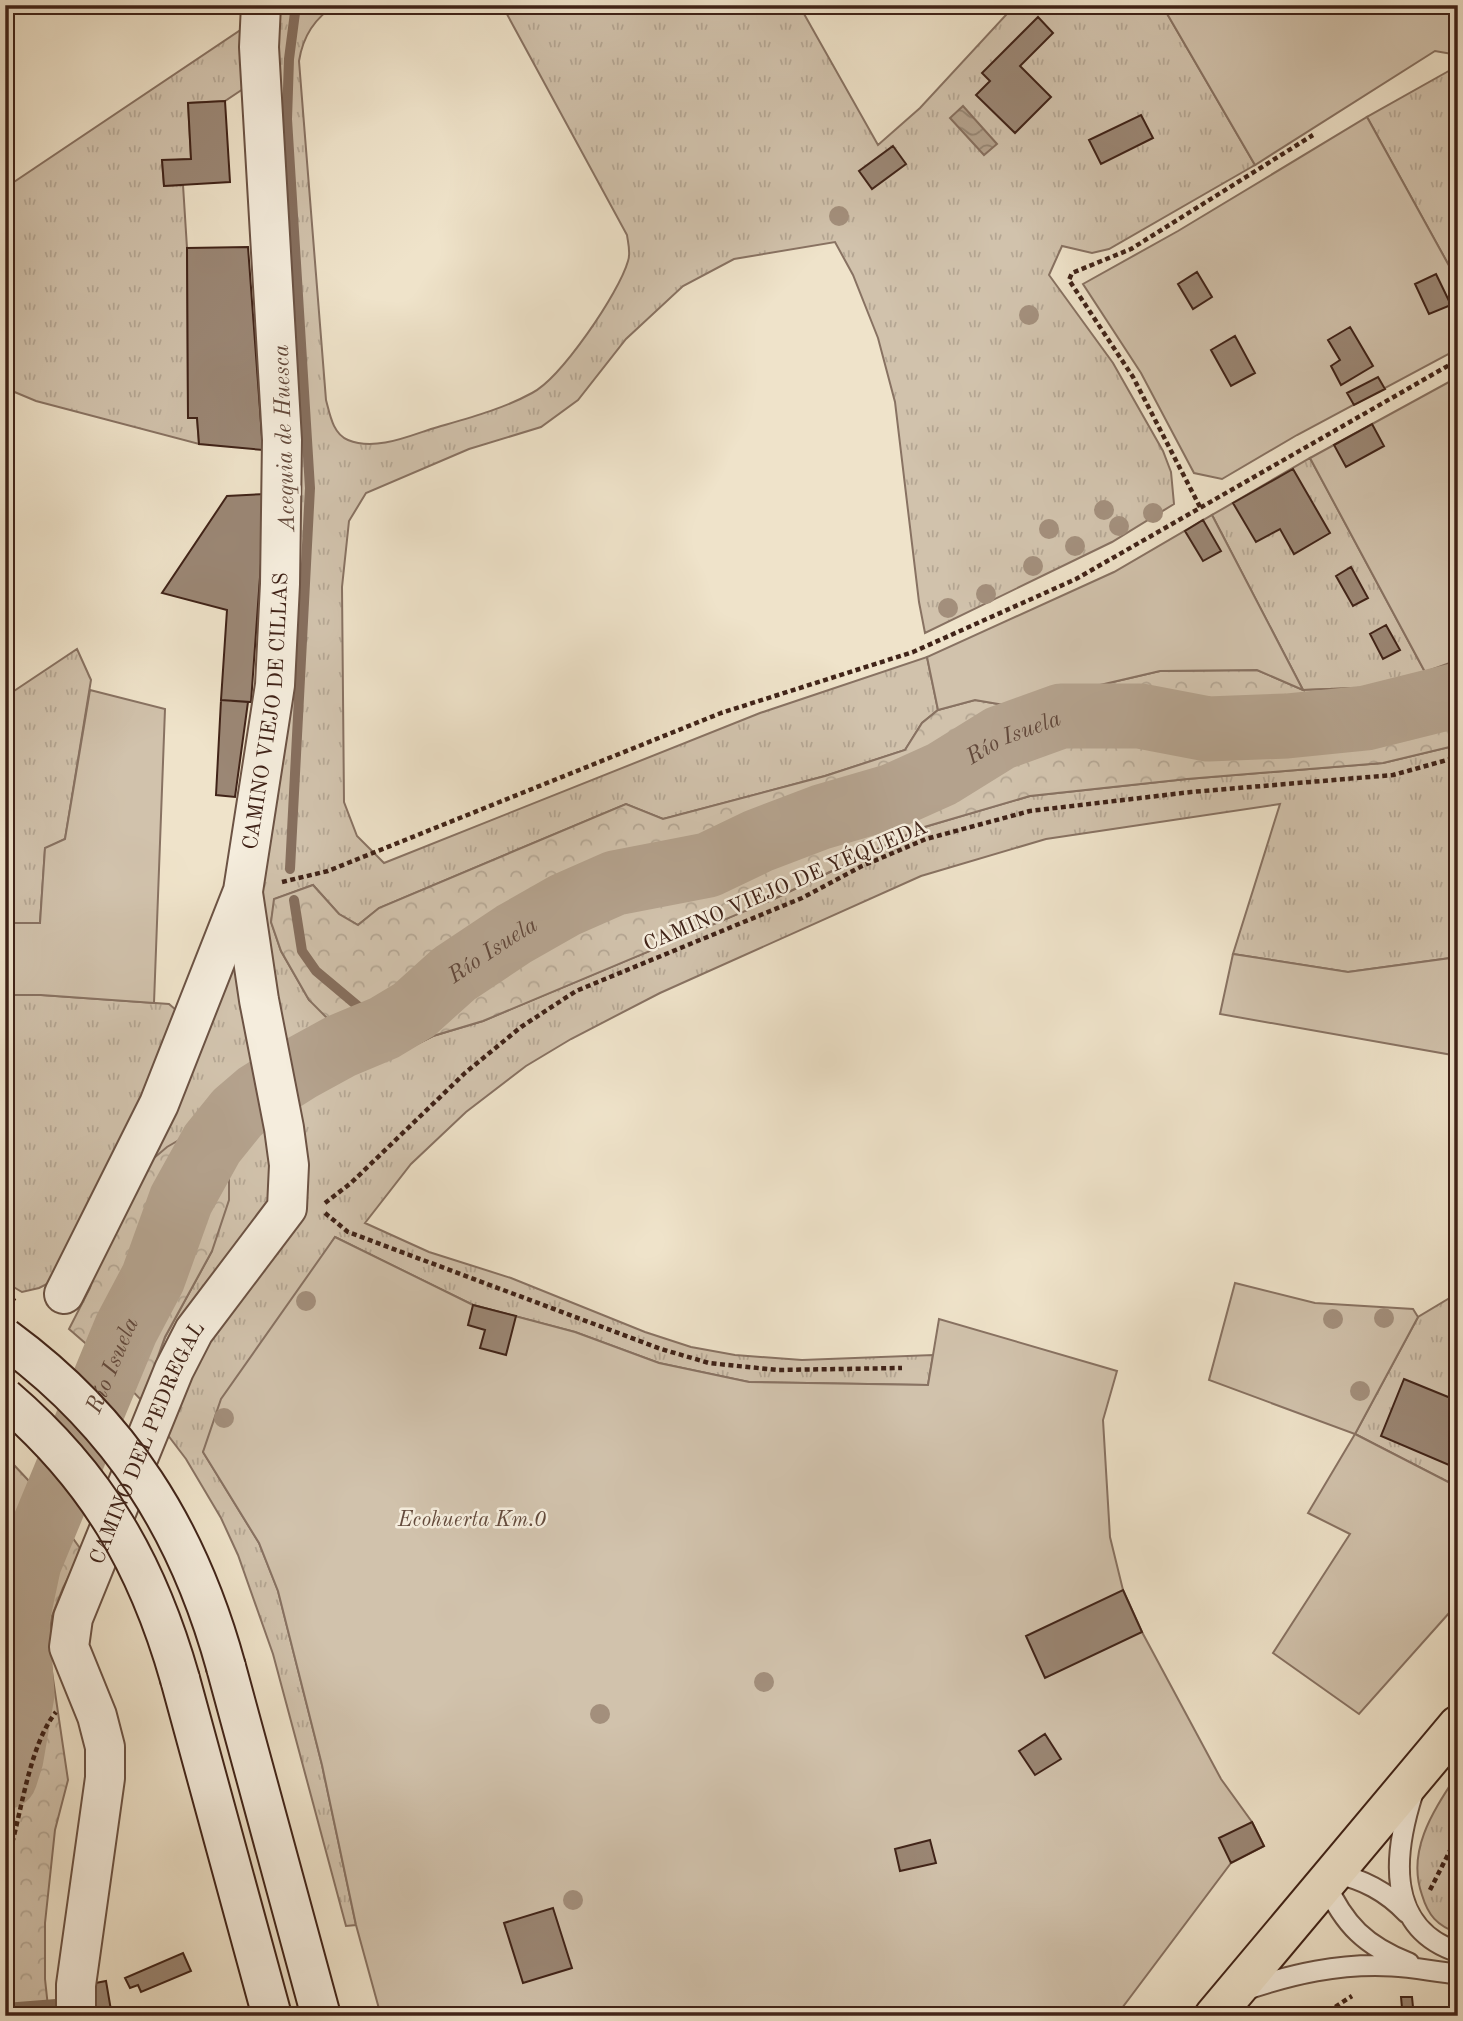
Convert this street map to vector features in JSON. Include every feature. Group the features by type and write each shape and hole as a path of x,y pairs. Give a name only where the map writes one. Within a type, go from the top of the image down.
{"highway":[{"path":"1223,2005 1458,1725"}],"street":[{"name":"CAMINO VIEJO DE CILLAS","path":"64,1294 159,1104 243,891 275,685 280,584 282,440 259,47 261,5"},
{"name":"CAMINO DEL PEDREGAL","path":"76,2016 76,1985 105,1778 105,1747 97,1716 69,1647 73,1618 174,1370 194,1331 287,1208 289,1165 284,1128 259,1000 243,891"},
{"path":"5,1338 69,1392 117,1443 142,1477 184,1550 215,1628 321,2016"},
{"path":"5,1398 55,1444 80,1473 123,1537 142,1571 157,1606 180,1679 272,2016"}],"lane":[{"path":"1408,1914 1398,1872 1399,1848 1404,1819 1421,1769"},
{"path":"1425,1970 1370,1944 1351,1927 1335,1905 1329,1877 1354,1877 1374,1886 1393,1898 1434,1941 1458,1952"},
{"path":"1223,2005 1277,1979 1315,1970 1368,1965 1458,1974"}],"path":[{"path":"1200,508 1133,377 1069,280 1072,273 1131,249 1313,135"},
{"path":"243,891 328,871 720,713 913,652 1076,579 1458,360"},
{"name":"CAMINO VIEJO DE YÉQUEDA","path":"902,1368 777,1370 697,1360 348,1232 319,1208 351,1183 465,1073 521,1027 576,991 802,898 862,866 926,839 1030,811 1191,792 1393,775 1458,757"},
{"path":"5,1294 15,1301"},
{"path":"5,1867 13,1846 25,1787 40,1745 52,1717 82,1684"}],"green space":[{"path":"276,5 336,5 321,16 311,29 303,44 299,61 326,400 339,433 358,443 401,439 495,409 532,393 558,371 588,333 613,293 628,261 627,235 502,5 799,5 878,145 920,108 1006,15 1011,5 1162,5 1255,165 1109,249 1092,253 1062,246 1049,275 1113,363 1163,451 1171,472 1174,504 1112,542 925,633 895,402 878,338 853,275 835,242 734,259 683,286 626,339 578,400 541,427 469,449 366,493 349,521 342,587 344,802 357,836 384,863 760,713 927,657 938,710 922,723 905,750 825,776 663,819 626,804 379,908 358,925 339,914 313,885 275,899 271,922 281,951 309,1000 393,1056 433,1036 483,1021 776,898 921,828 1030,796 1187,779 1383,763 1458,745 1458,957 1348,972 1233,954 1280,804 1046,839 921,876 660,993 571,1039 526,1066 466,1112 411,1164 365,1223 429,1252 511,1278 645,1332 691,1347 735,1355 802,1360 933,1355 928,1385 749,1382 659,1363 575,1332 473,1305 335,1237 203,1452 259,1543 278,1591 322,1765 356,1925 346,1926 273,1654 238,1555 221,1518 186,1459 142,1401 165,1337 212,1251 135,1174 264,867"},
{"path":"1162,5 1458,5 1458,55 1435,51 1255,165"},
{"path":"248,25 246,87 225,101 188,103 191,159 162,161 164,186 183,185 187,248 188,417 197,418 199,444 36,401 5,388 5,188"},
{"path":"1458,55 1458,282 1367,117 1454,68 1455,56"},
{"path":"1367,117 1458,282 1458,349 1297,435 1222,479 1194,473 1141,373 1083,284 1178,231"},
{"path":"1458,377 1458,660 1425,672 1310,458"},
{"path":"1310,458 1425,672 1384,687 1303,690 1212,515"},
{"path":"1212,515 1303,690 1257,670 1160,671 1010,706 975,700 938,710 927,657 1114,572"},
{"path":"77,649 91,680 65,839 45,849 40,923 5,923 5,697"},
{"path":"1458,660 1458,745 1383,763 1187,779 1030,796 921,828 776,898 483,1021 433,1036 393,1056 378,1059 335,1026 309,1000 281,951 271,922 274,899 313,885 339,914 358,925 379,908 626,804 663,819 825,776 905,750 922,723 938,710 975,700 1010,706 1160,671 1257,670 1303,690 1383,687"},
{"path":"90,690 165,709 154,1003 5,995 5,923 40,923 45,848 65,839"},
{"path":"1233,954 1348,972 1458,957 1458,1056 1220,1014"},
{"path":"5,995 169,1004 176,1010 119,1163 55,1280 22,1292 5,1282"},
{"path":"198,1129 229,1179 229,1200 212,1251 165,1337 142,1401 69,1329 90,1288 101,1249 135,1174 167,1147"},
{"name":"Ecohuerta Km.0","path":"335,1237 473,1305 575,1332 659,1363 749,1382 928,1385 939,1319 1117,1371 1103,1420 1110,1537 1123,1590 1142,1632 1221,1779 1252,1822 1264,1846 1231,1863 1116,2016 381,2016 356,1925 322,1765 278,1591 259,1543 203,1452 221,1399"},
{"path":"1235,1283 1315,1303 1413,1309 1418,1317 1355,1434 1209,1380"},
{"path":"1458,1293 1458,1487 1355,1434 1418,1317"},
{"path":"1355,1434 1458,1487 1458,1603 1359,1714 1273,1653 1350,1534 1308,1513"},
{"path":"14,1465 42,1495 82,1551 52,1616 48,1645 68,1780 55,1830 45,1923 45,1979 49,2016 5,2016 5,1481 7,1473"},
{"path":"1458,1773 1458,1933 1434,1919 1427,1908 1418,1878 1418,1862 1425,1831"}],"water":[{"path":"963,106 997,144 984,155 950,118"}],"building":[{"path":"1038,17 1053,33 1020,66 1051,97 1015,133 976,95 990,81 982,73"},
{"path":"225,101 230,182 164,186 162,160 191,159 188,103"},
{"path":"1141,115 1153,138 1101,164 1089,140"},
{"path":"893,146 906,164 872,189 859,171"},
{"path":"248,247 263,450 199,444 197,418 188,418 187,248"},
{"path":"1197,272 1212,297 1193,309 1178,284"},
{"path":"1436,274 1451,305 1429,314 1415,284"},
{"path":"1350,327 1373,366 1341,385 1331,366 1340,360 1328,340"},
{"path":"1235,336 1255,373 1231,386 1211,350"},
{"path":"1378,377 1385,389 1354,405 1347,393"},
{"path":"1372,424 1384,446 1346,467 1334,445"},
{"path":"1293,469 1330,533 1294,554 1280,529 1256,542 1233,503"},
{"path":"266,494 251,702 221,700 227,610 162,593 227,496"},
{"path":"1203,520 1221,551 1203,561 1185,531"},
{"path":"1351,567 1368,598 1353,606 1336,576"},
{"path":"1386,625 1400,650 1383,659 1370,634"},
{"path":"221,700 248,702 235,797 216,795"},
{"path":"473,1305 516,1316 506,1355 480,1348 485,1330 468,1325"},
{"path":"1404,1379 1458,1401 1456,1468 1381,1436"},
{"path":"1123,1590 1142,1632 1045,1678 1026,1636"},
{"path":"1045,1734 1061,1759 1035,1775 1019,1751"},
{"path":"1252,1822 1264,1846 1231,1863 1219,1838"},
{"path":"930,1840 936,1863 900,1871 895,1849"},
{"path":"553,1908 572,1968 523,1983 504,1923"},
{"path":"183,1953 191,1971 141,1992 138,1985 130,1988 125,1978"},
{"path":"106,1981 112,2016 90,2016 85,1985"},
{"path":"1401,1997 1412,1997 1413,2007 1402,2008"}],"waterway":[{"name":"Acequia de Huesca","path":"290,869 310,488 287,119 289,59 296,5"},
{"name":"Río Isuela","path":"5,1777 22,1694 17,1619 29,1563 126,1329 153,1278 181,1200 212,1144 237,1113 258,1095 341,1046 384,1028 414,1010 454,974 514,934 565,905 615,883 708,865 758,841 821,817 893,796 942,774 1000,738 1061,716 1140,716 1208,729 1287,726 1366,718 1458,695"},
{"name":"Acequia de Huesca","path":"294,900 302,951 316,971 384,1028"},
{"path":"5,2008 56,2004"}]}
